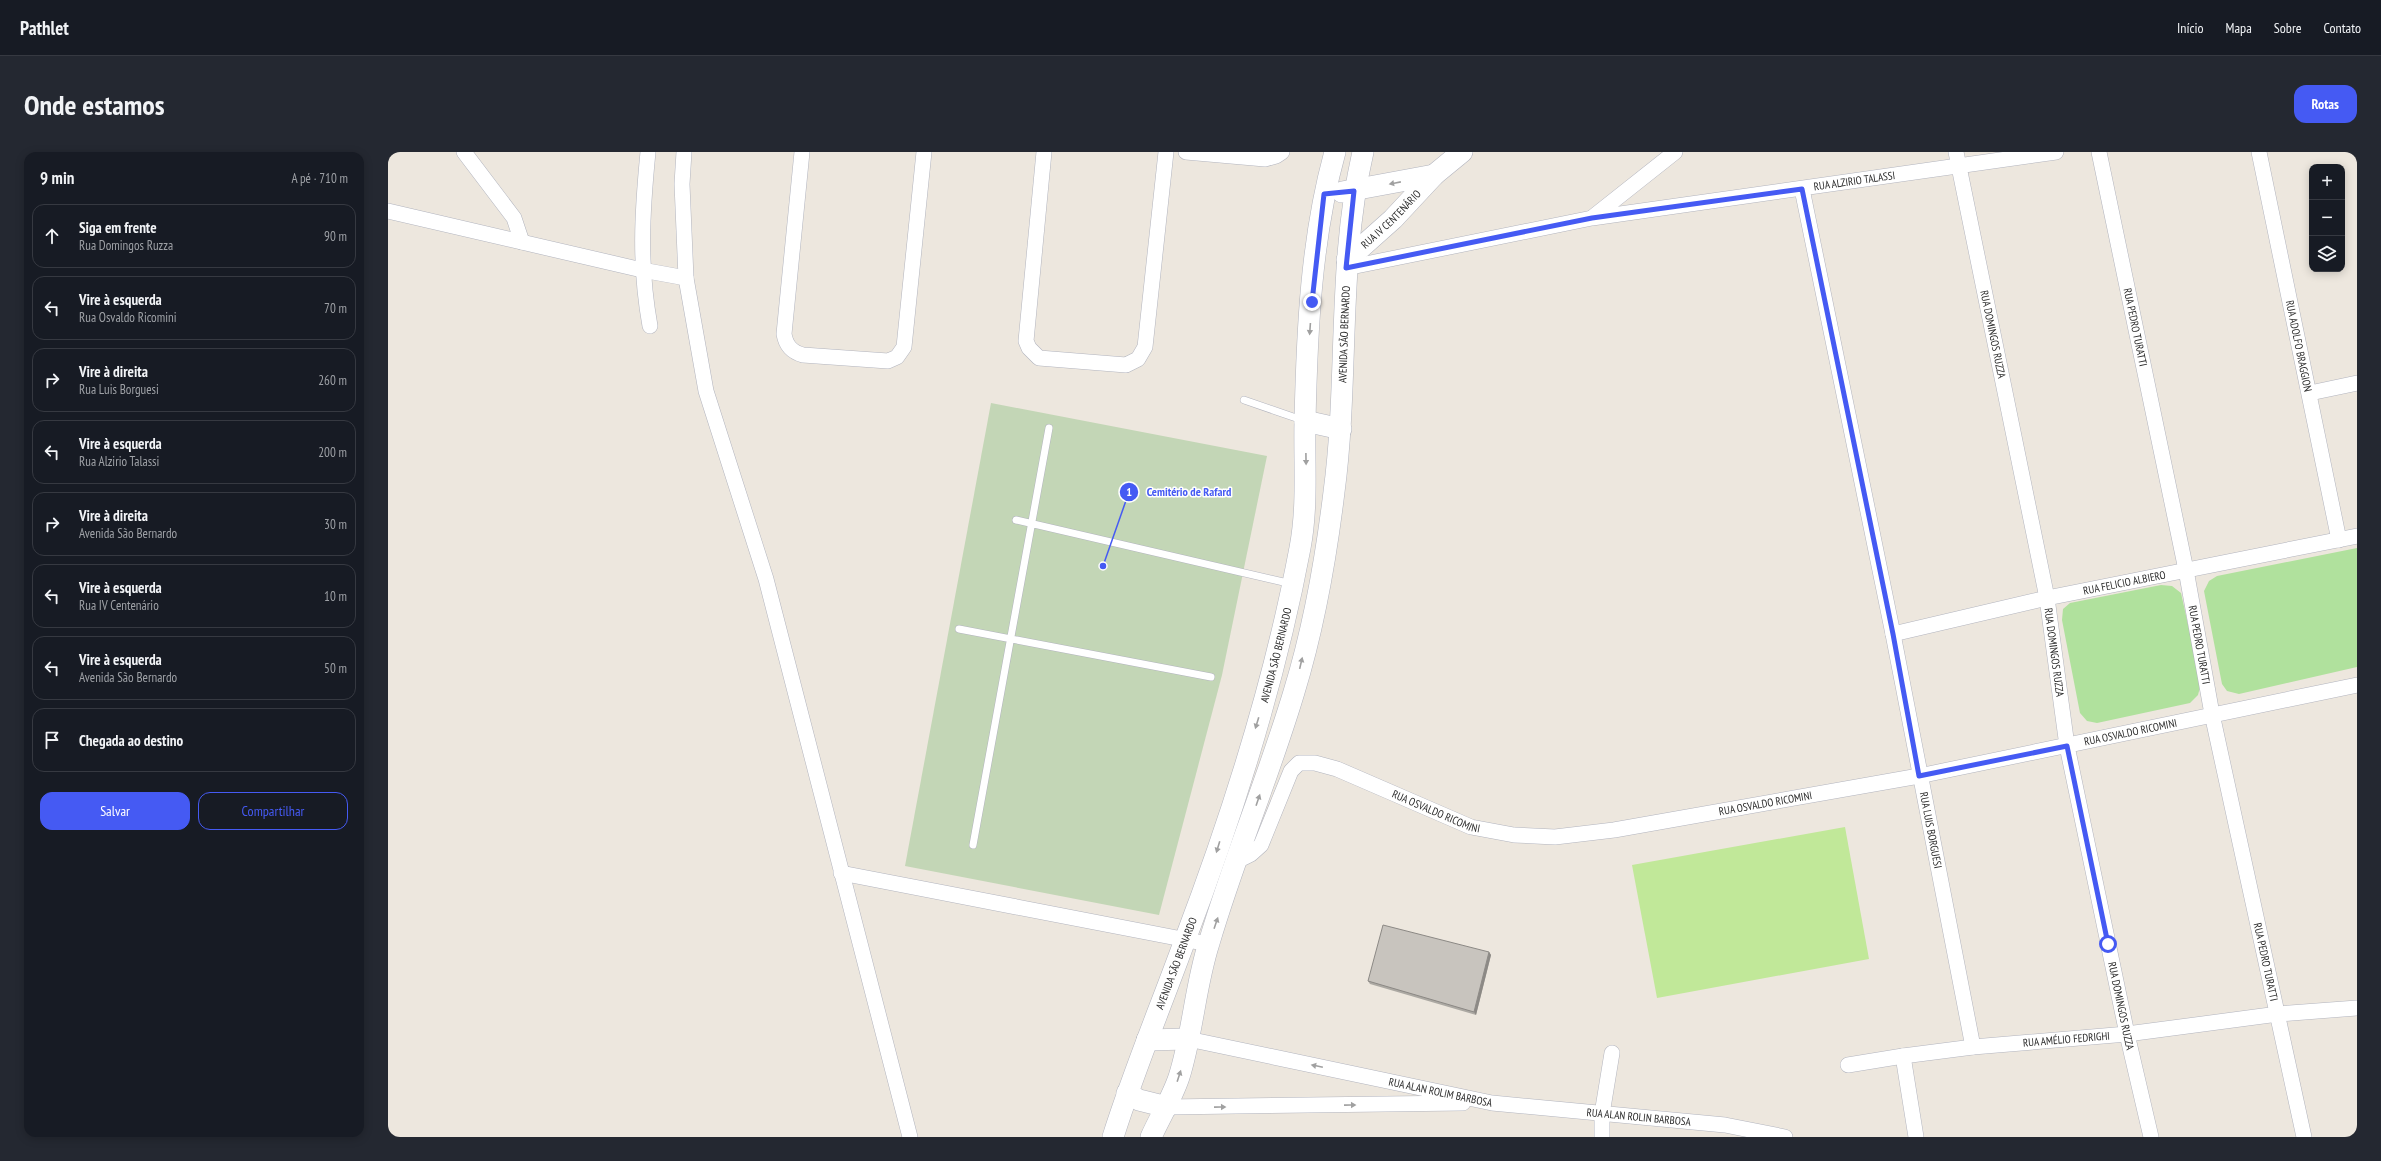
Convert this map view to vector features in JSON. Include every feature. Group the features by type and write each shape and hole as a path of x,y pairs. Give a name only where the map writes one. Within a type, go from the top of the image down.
{"main road":[{"name":"AVENIDA SÃO BERNARDO","path":"1113,1137 1127,1093 1186,939 1215,857 1269,683 1301,546 1306,477 1305,421 1309,330 1324,194 1336,152"},
{"name":"AVENIDA SÃO BERNARDO","path":"1151,1137 1167,1108 1178,1079 1208,944 1295,690 1318,592 1334,493 1341,429 1346,264 1354,191 1363,152"},
{"name":"RUA IV CENTENÁRIO","path":"1346,264 1393,219 1434,176 1462,152"},
{"name":"RUA IV CENTENÁRIO","path":"1324,194 1354,191 1434,176"},
{"path":"1305,421 1341,429"},
{"path":"1269,683 1295,690"},
{"path":"1147,1040 1188,1039"},
{"path":"1127,1093 1139,1100 1167,1108"}],"street":[{"path":"464,152 514,218 522,242"},
{"path":"648,152 642,214 642,270 650,326"},
{"path":"684,152 682,184 686,278 706,391 766,579 910,1137"},
{"path":"802,152 784,334 787,344 794,352 803,355 888,361 897,357 904,347 924,152"},
{"path":"1044,152 1026,342 1029,348 1039,358 1126,365 1138,360 1145,347 1166,152"},
{"path":"1186,152 1265,159 1276,156 1282,152"},
{"path":"1592,218 1675,152"},
{"name":"RUA ALZIRIO TALASSI","path":"1346,264 1592,218 1802,189 1958,159 2056,152"},
{"name":"RUA PEDRO TURATTI","path":"2099,152 2186,570 2212,714 2304,1137"},
{"name":"RUA ADOLFO BRAGGION","path":"2259,152 2310,393 2339,540"},
{"name":"RUA DOMINGOS RUZZA","path":"1958,159 2047,598 2067,746 2127,1034 2151,1137"},
{"name":"RUA LUIS BORGUESI","path":"1802,189 1893,634 1919,776 1973,1047"},
{"path":"388,211 642,270 686,278"},
{"path":"2310,393 2357,383"},
{"name":"RUA FELICIO ALBIERO","path":"1893,634 2047,598 2357,536"},
{"name":"RUA OSVALDO RICOMINI","path":"1237,861 1251,854 1261,845 1291,771 1299,763 1315,763 1337,769 1471,827 1514,835 1555,837 1622,829 1919,776 2357,685"},
{"path":"841,873 1208,944"},
{"name":"RUA AMÉLIO FEDRIGHI","path":"1848,1065 1973,1047 2127,1034 2278,1014 2357,1008"},
{"name":"RUA ALAN ROLIM BARBOSA","path":"1188,1039 1492,1103"},
{"path":"1602,1137 1602,1114 1612,1053"},
{"path":"1903,1056 1916,1137"},
{"name":"RUA ALAN ROLIM BARBOSA","path":"1167,1108 1492,1103"},
{"name":"RUA ALAN ROLIN BARBOSA","path":"1492,1103 1602,1114 1724,1131 1785,1137"}],"lane":[{"path":"1244,400 1305,421"},
{"path":"973,845 1049,428"},
{"path":"1016,520 1292,584"},
{"path":"959,629 1211,677"}],"green space":[{"path":"991,403 1267,456 1222,675 1159,915 905,866"},
{"path":"2357,548 2357,667 2239,694 2227,691 2222,684 2204,591 2209,581 2217,576"},
{"path":"2161,585 2172,586 2181,593 2201,683 2198,695 2190,703 2097,723 2087,721 2080,713 2062,620 2063,609 2070,603"},
{"path":"1845,827 1869,959 1657,998 1632,865"}],"building":[{"path":"1383,925 1489,952 1474,1012 1368,981"}],"place":[{"name":"Cemitério de Rafard","path":"1103,566"}],"route":[{"path":"1312,302 1324,194 1354,191 1346,268 1592,218 1802,189 1893,634 1919,776 2067,746 2108,944"}]}
